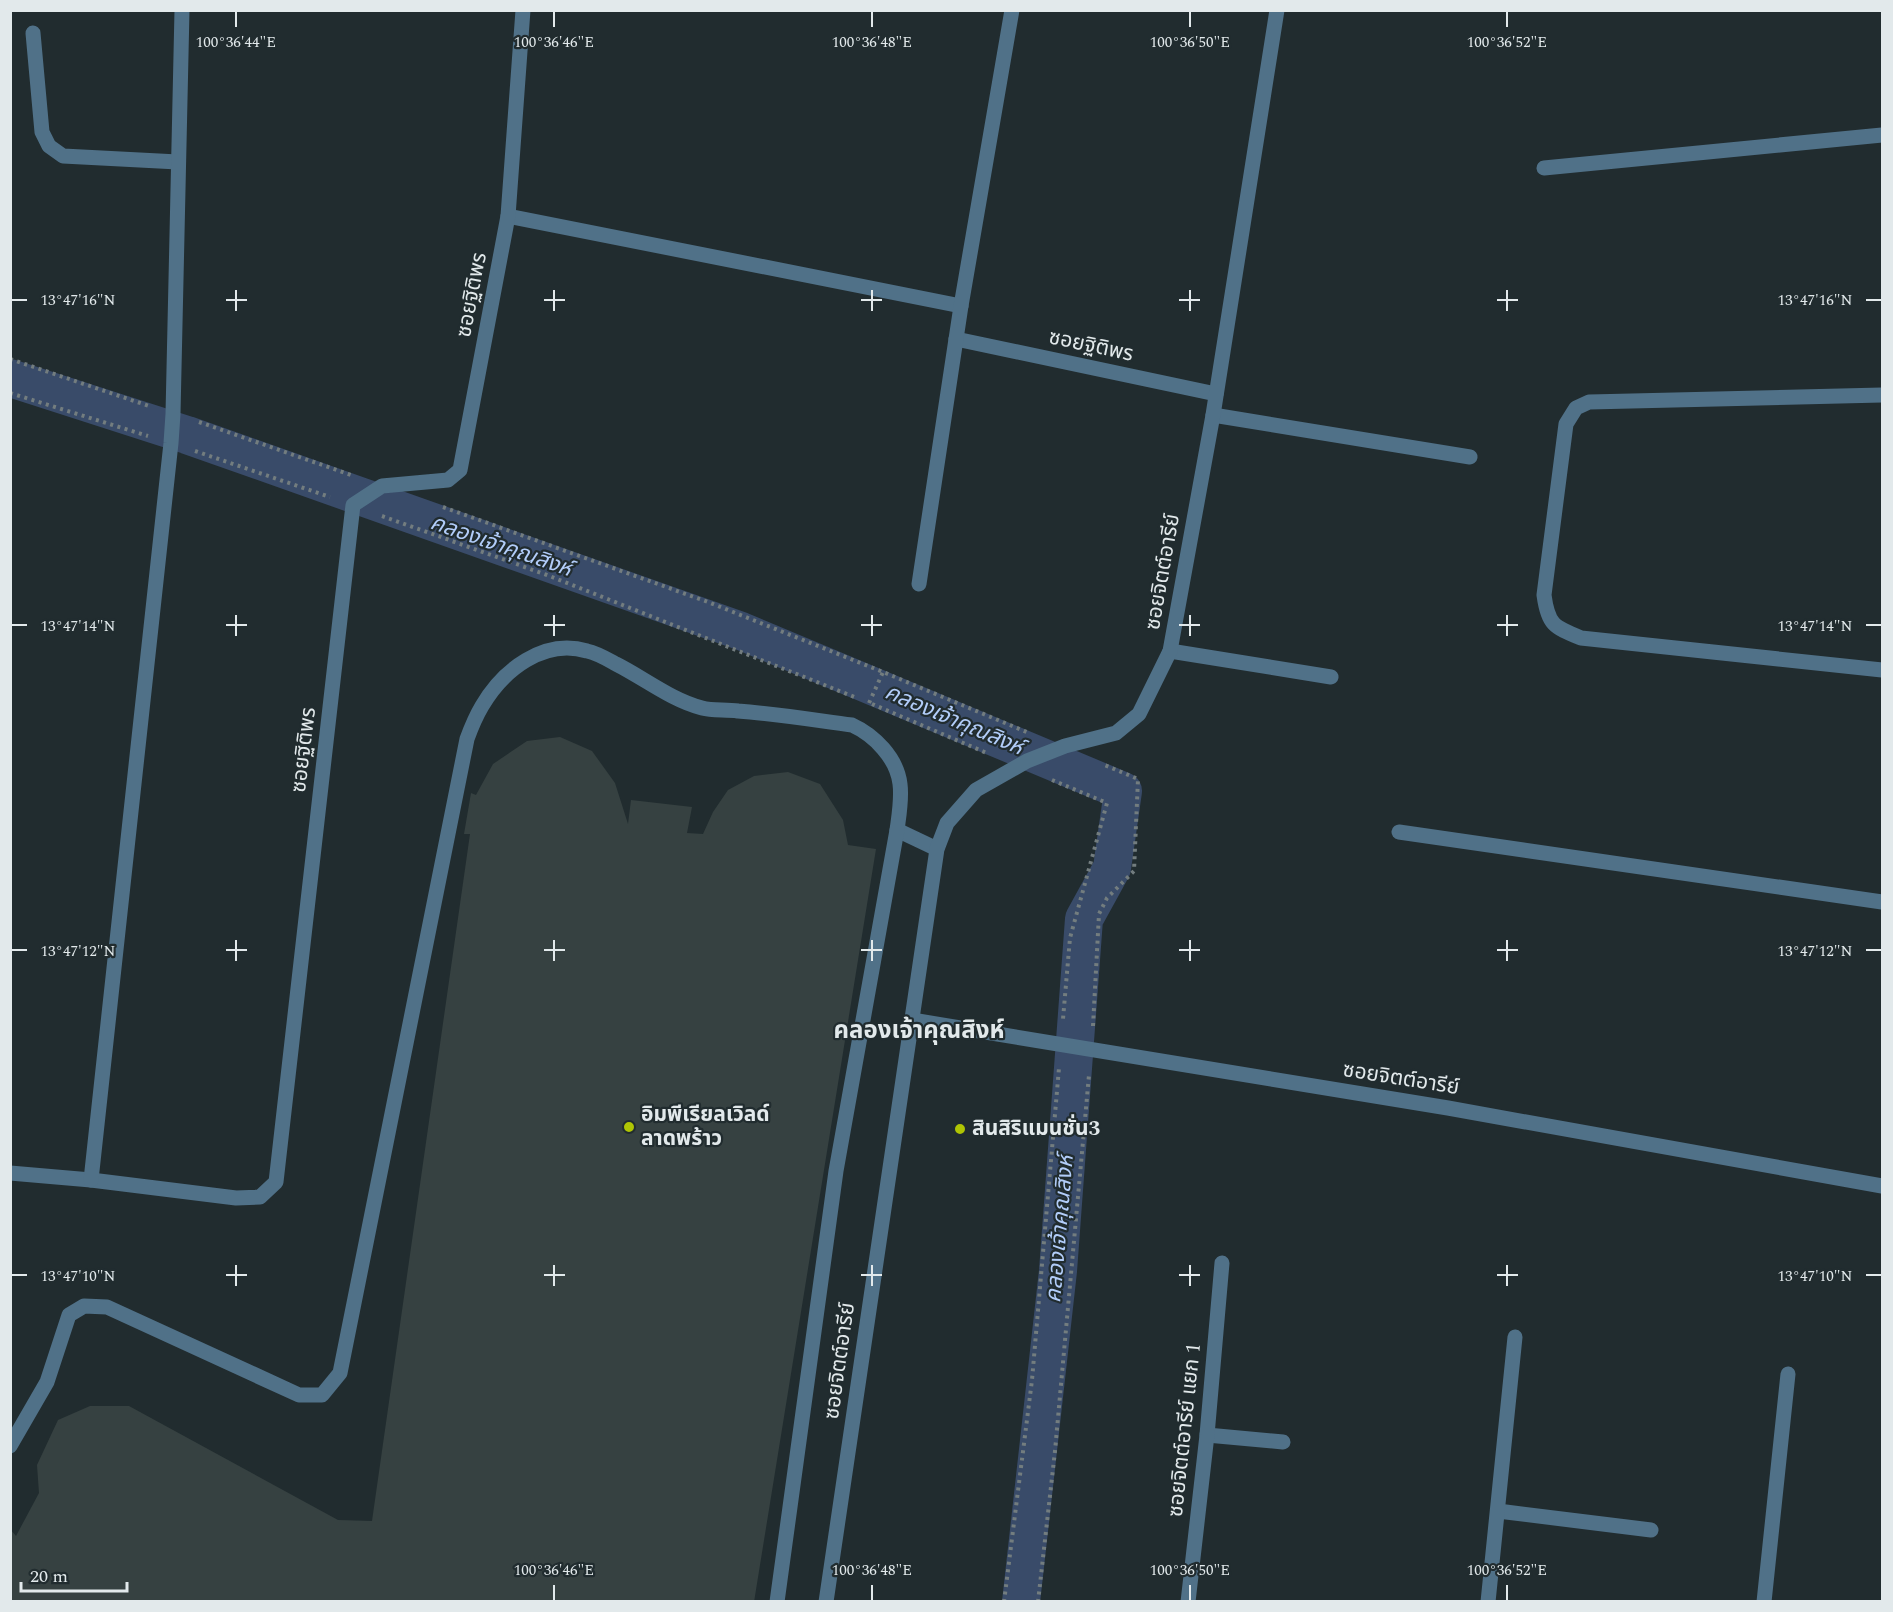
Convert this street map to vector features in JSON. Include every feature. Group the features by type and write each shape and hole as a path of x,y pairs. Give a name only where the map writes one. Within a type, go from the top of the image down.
{"street":[{"path":"91,1180 171,443 182,10"},
{"name":"ซอยฐิติพร","path":"10,1173 91,1180 236,1198 260,1197 276,1182 353,506 381,486 448,480 460,470 508,216 522,10"},
{"path":"918,584 961,306 1012,10"},
{"name":"ซอยจิตต์อารีย์","path":"826,1602 937,849 947,823 976,790 1022,763 1065,746 1116,732 1139,714 1170,651 1213,415 1277,10"},
{"path":"33,33 42,132 49,146 63,156 178,162"},
{"path":"1544,168 1882,135"},
{"path":"508,216 961,306"},
{"name":"ซอยฐิติพร","path":"956,339 1216,394"},
{"path":"1882,395 1589,402 1576,408 1566,424 1544,595 1546,612 1554,627 1581,638 1882,670"},
{"path":"1213,415 1470,458"},
{"path":"10,1446 47,1382 69,1315 84,1306 107,1307 299,1395 322,1395 340,1373 467,739 482,706 503,677 516,666 550,649 569,648 587,651 616,664 677,698 703,708 852,725 872,737 886,753 900,780 901,795 897,830 836,1171 777,1602"},
{"path":"1170,651 1331,677"},
{"path":"897,830 937,849"},
{"path":"1400,832 1882,902"},
{"name":"ซอยจิตต์อารีย์","path":"912,1020 1448,1108 1882,1186"},
{"name":"ซอยจิตต์อารีย์ แยก 1","path":"1188,1602 1207,1435 1222,1263"},
{"path":"1488,1602 1515,1337"},
{"path":"1764,1602 1788,1374"},
{"path":"1207,1435 1283,1442"},
{"path":"1498,1511 1651,1530"}],"path":[{"path":"10,393 171,443 547,575 1022,763 1107,803 1070,938 1032,1380 1004,1602"},
{"path":"708,602 1032,734"},
{"path":"869,703 883,672"},
{"path":"1038,1602 1055,1451 1091,1050 1099,915 1107,897 1134,871 1138,779 1095,761"}],"building":[{"name":"อิมพีเรียลเวิลด์ ลาดพร้าว","path":"560,737 592,751 615,783 628,824 631,800 692,807 687,833 703,834 713,812 728,790 754,776 788,772 820,784 843,820 848,845 876,849 754,1602 10,1602 10,1529 16,1536 39,1493 37,1465 58,1420 90,1406 129,1406 338,1520 372,1521 470,834 464,834 471,793 476,795 493,764 527,741"}],"waterway":[{"name":"คลองเจ้าคุณสิงห์","path":"10,378 187,435 741,631 1123,791 1112,868 1084,919 1058,1271 1021,1602"}],"place":[{"name":"อิมพีเรียลเวิลด์ ลาดพร้าว","path":"629,1127"},
{"name":"สินสิริแมนชั่น3","path":"960,1129"}],"district":[{"name":"คลองเจ้าคุณสิงห์","path":"919,1031"}]}
